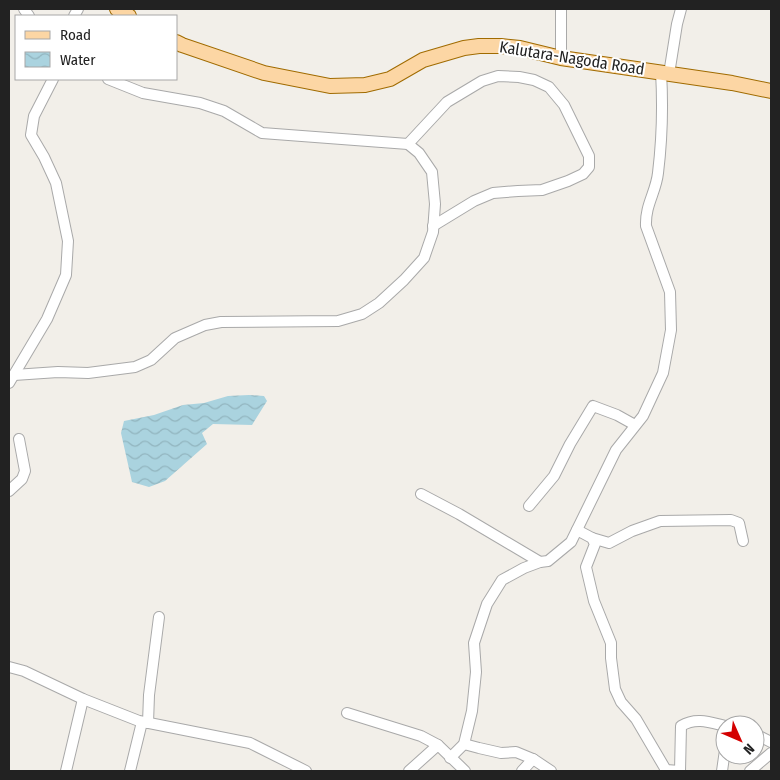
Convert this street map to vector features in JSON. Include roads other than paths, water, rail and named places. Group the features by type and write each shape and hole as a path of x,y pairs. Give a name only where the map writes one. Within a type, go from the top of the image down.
{"main road":[{"name":"Kalutara-Nagoda Road","path":"178,43 264,73 330,86 365,85 390,79 423,60 464,48 501,46 520,48 561,58 732,83 771,92"}],"street":[{"path":"561,58 562,9"},
{"path":"450,758 464,744 472,711 476,672 474,644 487,604 502,580 524,568 548,561 571,542 616,450 642,416 663,373 671,330 670,292 646,226 645,215 658,175 665,73 681,9"},
{"path":"408,144 447,102 482,81 505,76 534,80 549,87 564,105 589,156 589,167 583,174 568,181 542,190 518,190 493,194 474,201 433,226"},
{"path":"11,379 48,319 66,275 68,241 56,183 32,135 34,116 52,80"},
{"path":"11,379 58,372 88,372 135,367 151,360 175,338 205,325 220,322 338,321 362,314 379,303 424,258 433,232 435,204 432,172 419,153 408,144 262,133 224,111 200,102 143,93 110,80"},
{"path":"529,506 554,476 570,444 593,406 617,414 635,425"},
{"path":"9,491 22,479 25,471 19,439"},
{"path":"421,494 460,514 540,562"},
{"path":"577,530 592,538 609,543 632,531 660,522 731,520 739,523 744,541"},
{"path":"592,538 595,544 586,567 594,601 611,643 615,689 622,702 636,719 666,770 680,771 681,726 697,720 715,724"},
{"path":"130,771 145,722 159,617"},
{"path":"9,667 24,671 83,699 145,722 250,743 306,771"},
{"path":"66,771 83,699"},
{"path":"347,713 421,736 438,745 465,771"},
{"path":"464,744 501,752 516,752 533,759 551,771"},
{"path":"410,771 438,745"},
{"path":"750,771 771,753"},
{"path":"522,771 533,759"}],"water":[{"path":"228,396 264,396 267,401 252,425 213,424 202,433 207,444 165,481 149,487 132,482 121,433 124,421 154,415 183,405 204,403"}]}
